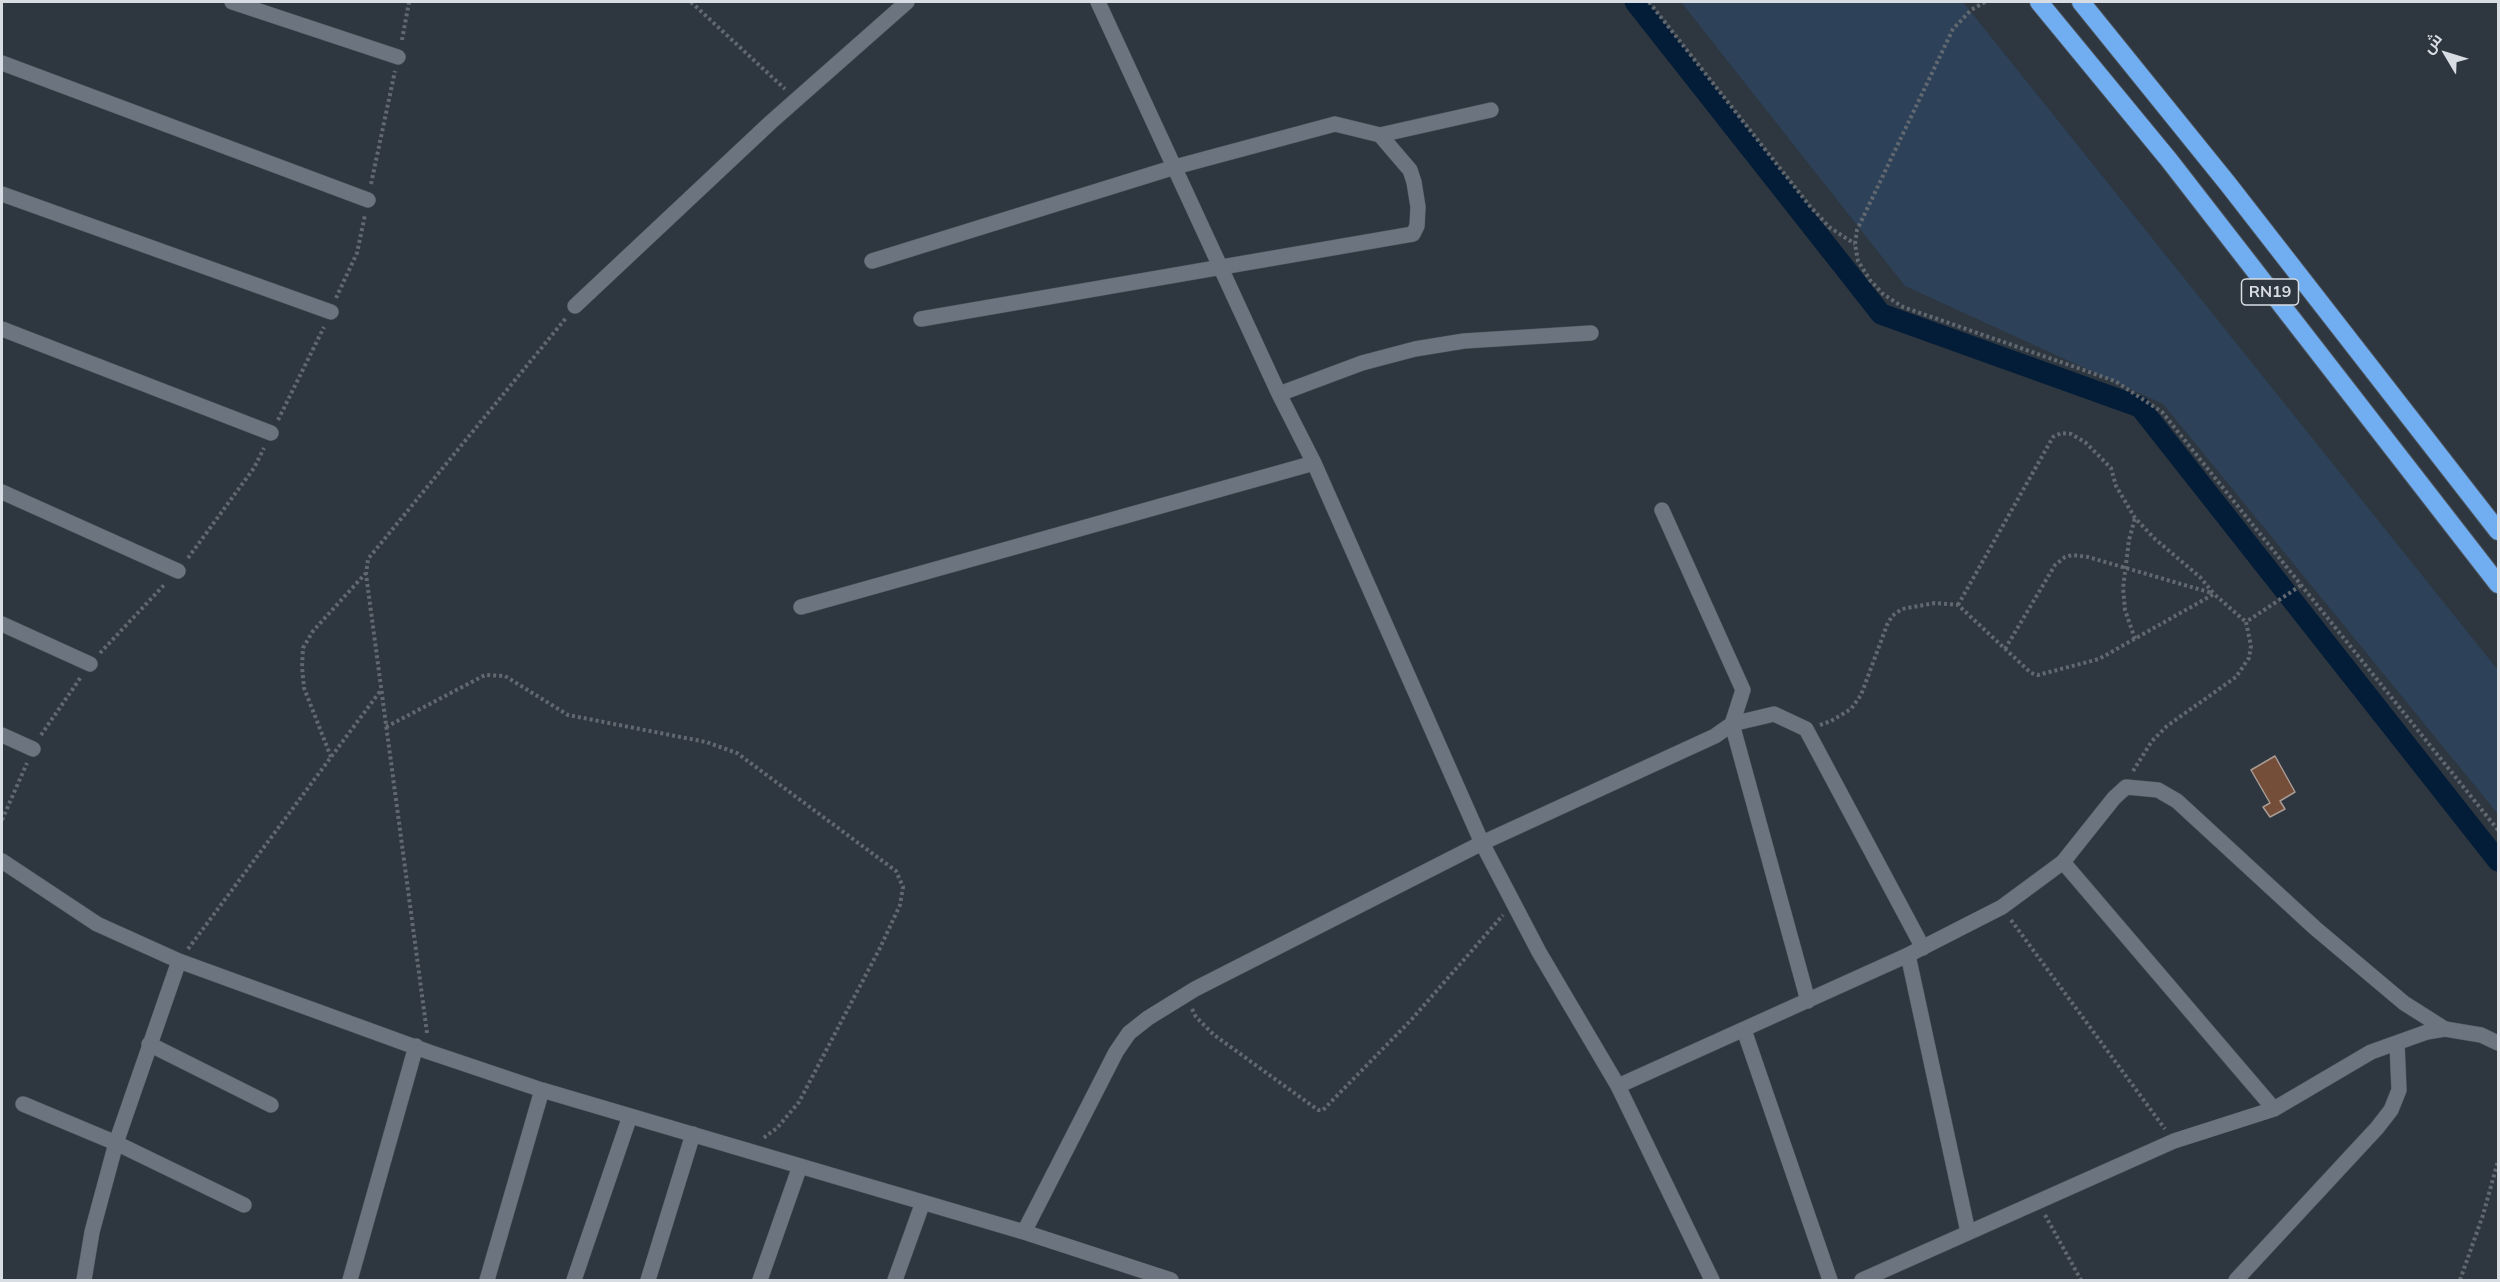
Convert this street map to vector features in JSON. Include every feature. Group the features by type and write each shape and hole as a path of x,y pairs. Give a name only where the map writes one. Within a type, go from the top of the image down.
{"highway":[{"name":"RN19","path":"2039,2 2169,160 2499,584"},
{"name":"RN19","path":"2080,2 2228,184 2499,531"}],"street":[{"path":"232,2 399,57"},
{"path":"575,306 796,99 907,2"},
{"path":"1098,2 1222,266 1279,394 1314,463 1482,843 1539,952 1618,1086 1712,1281"},
{"path":"2,63 368,200"},
{"path":"872,261 1175,167 1335,124 1380,135 1491,110"},
{"path":"921,319 1413,234 1417,226 1418,207 1410,170 1380,135"},
{"path":"2,194 330,312"},
{"path":"2,329 271,433"},
{"path":"1279,394 1362,363 1415,349 1464,341 1591,333"},
{"path":"801,607 1314,463"},
{"path":"2,492 178,571"},
{"path":"1662,510 1743,690 1732,724 1808,1001"},
{"path":"2,624 90,664"},
{"path":"1024,1232 1116,1052 1128,1033 1148,1018 1186,995 1482,843 1715,736 1732,724 1774,714 1806,729 1923,948"},
{"path":"2,735 33,749"},
{"path":"1618,1086 1908,955 2002,907 2063,862 2114,798 2127,787 2158,790 2177,801 2314,928 2404,1003 2445,1029"},
{"path":"2,861 97,924 179,961 423,1049 542,1090 1024,1232 1171,1281"},
{"path":"2063,862 2274,1109"},
{"path":"1908,955 1968,1232"},
{"path":"84,1281 92,1232 116,1143 179,961"},
{"path":"1862,1281 2174,1141 2274,1109 2371,1052 2427,1032 2445,1029 2481,1035 2499,1042"},
{"path":"1744,1030 1830,1281"},
{"path":"2236,1281 2391,1110 2399,1089 2397,1043"},
{"path":"149,1044 271,1105"},
{"path":"350,1281 423,1049"},
{"path":"487,1281 542,1090"},
{"path":"23,1104 116,1143 244,1205"},
{"path":"574,1281 630,1116"},
{"path":"648,1281 693,1134"},
{"path":"760,1281 800,1166"},
{"path":"895,1281 923,1202"}],"path":[{"path":"691,2 796,99"},
{"path":"1649,2 1809,205 1829,227 1855,244"},
{"path":"1985,2 1971,10 1953,29 1857,230 1855,244 1858,261 1870,280 1884,294 1903,307 2115,381 2162,412 2303,584 2499,830"},
{"path":"423,1049 366,574 368,559 575,306"},
{"path":"1958,605 2053,437 2061,433 2070,434 2085,442 2111,468 2123,500 2135,518 2246,622 2252,646 2248,658 2236,677 2167,726 2152,741 2138,761 2127,787"},
{"path":"2135,518 2123,588 2125,610 2135,639"},
{"path":"2005,649 2055,565 2065,557 2073,555 2088,557 2214,594"},
{"path":"331,757 304,688 303,648 313,631 366,574"},
{"path":"2246,622 2303,584"},
{"path":"1806,729 1831,722 1851,709 1861,695 1892,616 1902,609 1935,603 1958,605 2031,673 2046,675 2099,659 2214,594"},
{"path":"386,727 485,675 505,676 568,716 706,742 737,753 896,872 903,886 900,905 812,1079 799,1102 777,1128 747,1150"},
{"path":"179,961 381,690"},
{"path":"1186,995 1196,1017 1214,1035 1318,1110 1323,1110 1412,1018 1513,903"},
{"path":"2002,907 2174,1141"},
{"path":"2460,1281 2499,1161"},
{"path":"2038,1202 2081,1281"}],"shaded area":[{"path":"1681,2 1963,2 2498,670 2498,814 2163,404 1905,286"}],"building":[{"path":"2275,756 2295,792 2280,801 2285,809 2270,817 2263,807 2270,803 2251,770"}],"waterway":[{"path":"1635,2 1881,314 2140,407 2498,861"}]}
